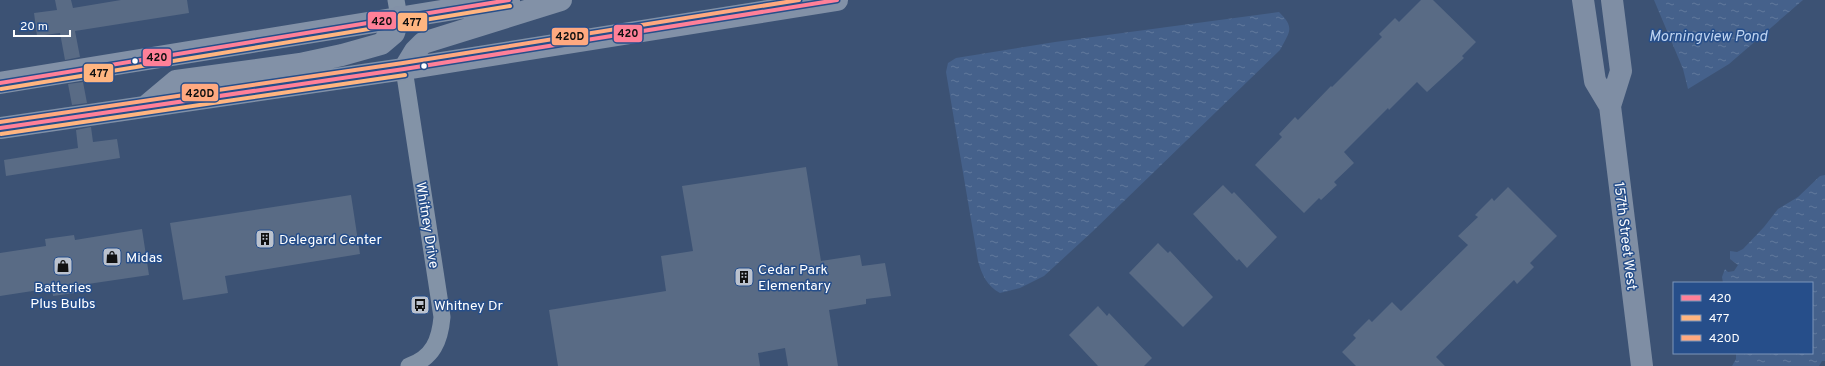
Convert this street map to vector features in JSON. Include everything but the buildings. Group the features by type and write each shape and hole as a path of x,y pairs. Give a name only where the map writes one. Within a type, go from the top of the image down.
{"main road":[{"path":"0,83 398,9 509,0"},
{"path":"404,69 415,51 423,43 560,0"},
{"path":"0,128 404,69 837,0"},
{"path":"145,107 176,81 300,64 342,55 381,44 394,33 398,9"}],"street":[{"name":"157th Street West","path":"1584,0 1595,81 1610,106 1642,366"},
{"name":"157th Street West","path":"1610,106 1622,71 1612,0"},
{"name":"Whitney Drive","path":"404,69 442,318 441,332 436,346 428,356 409,366"}],"water":[{"name":"Morningview Pond","path":"1654,0 1803,0 1729,64 1688,89 1683,69"},
{"path":"1279,12 1289,26 1288,34 1280,50 1092,232 1044,276 1020,288 1000,293 988,283 981,271 978,261 946,72 948,63 956,58 1055,42"},
{"path":"1825,175 1825,361 1822,361 1819,366 1732,366 1736,359 1736,354 1813,354 1813,282 1723,282 1722,277 1725,269 1728,272 1734,271 1738,265 1730,259 1730,251 1737,252 1743,249 1764,227 1778,209 1798,197 1820,176"}],"transit line":[{"name":"420","path":"0,83 509,0"},
{"name":"420D","path":"0,122 403,63 799,0"},
{"name":"420","path":"0,128 404,69 837,0"},
{"name":"477","path":"1,89 510,6"},
{"name":"477","path":"1,134 405,75"}],"place":[{"name":"Delegard Center","path":"265,239"},
{"name":"Midas","path":"112,257"},
{"name":"Batteries Plus Bulbs","path":"63,266"},
{"name":"Cedar Park Elementary","path":"744,277"},
{"name":"Whitney Dr","path":"420,305"}]}
